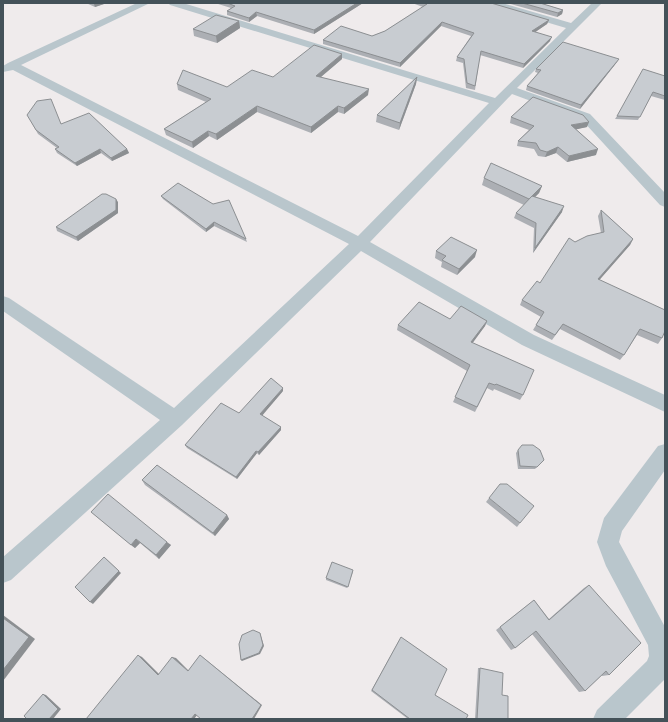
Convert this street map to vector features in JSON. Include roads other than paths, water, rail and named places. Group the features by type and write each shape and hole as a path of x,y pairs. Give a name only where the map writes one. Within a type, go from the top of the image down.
{"street":[{"path":"7,67 145,3"},
{"path":"173,3 332,53 497,102"},
{"path":"492,3 573,27"},
{"path":"3,572 175,419 360,243 497,102 511,90 597,3"},
{"path":"7,67 360,243 528,340 665,404"},
{"path":"511,90 586,117 665,202"},
{"path":"3,302 175,419"},
{"path":"606,719 656,670 662,657 660,642 614,558 608,542 612,526 665,453"}]}
